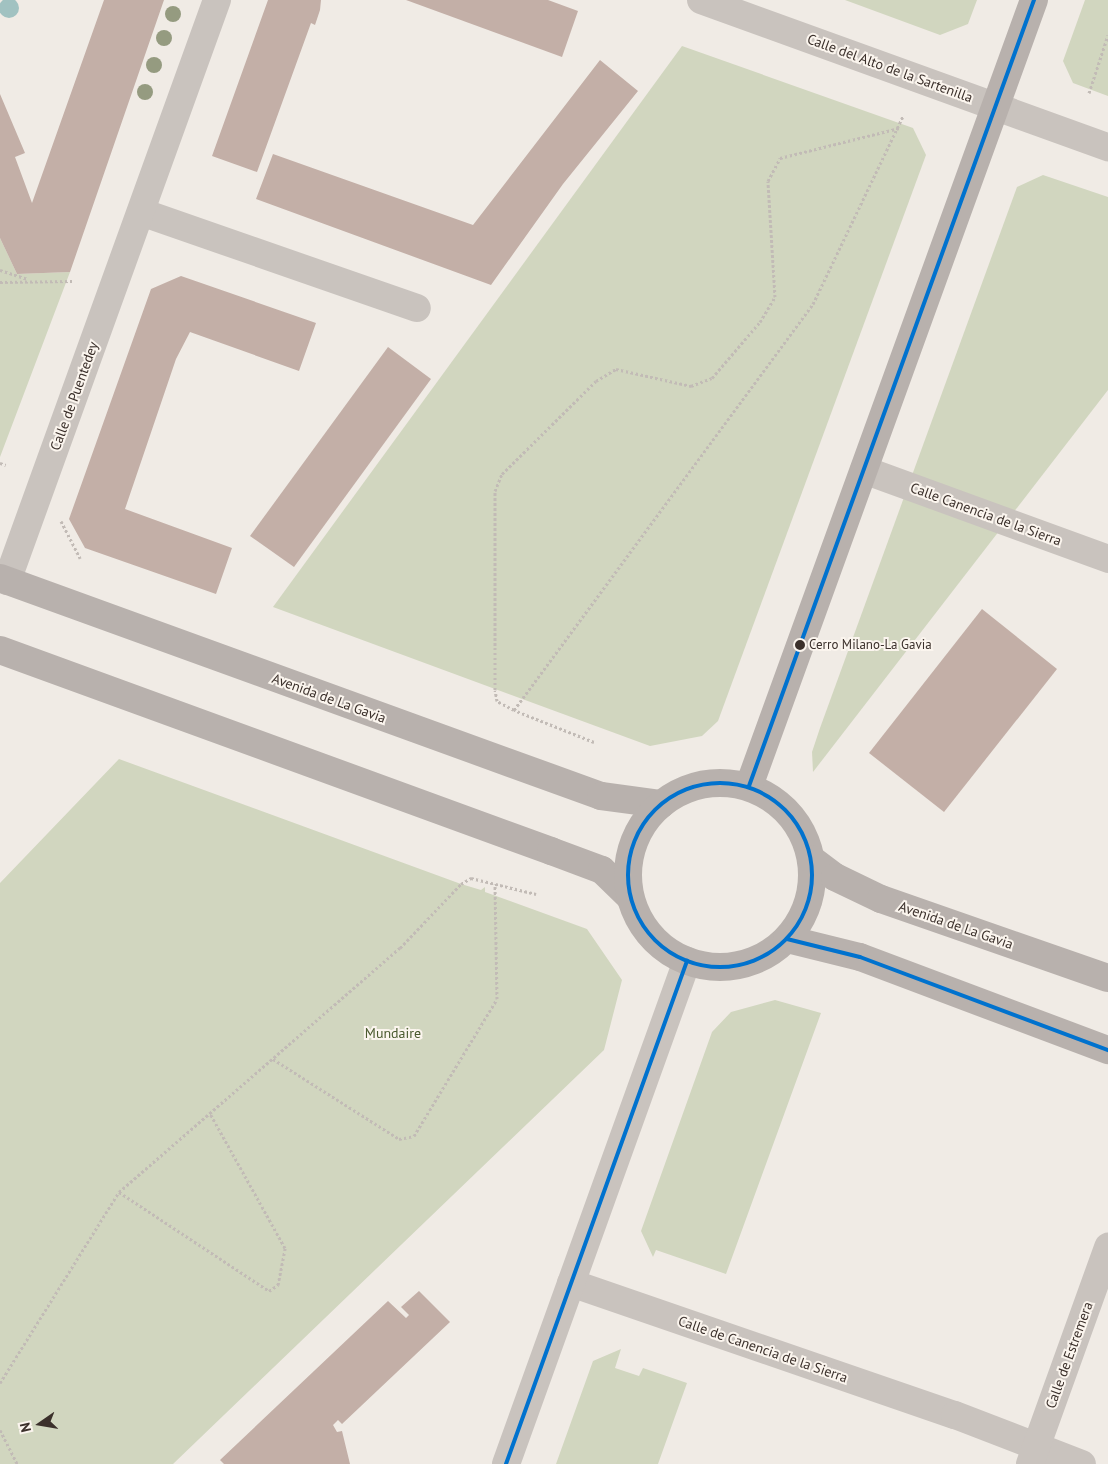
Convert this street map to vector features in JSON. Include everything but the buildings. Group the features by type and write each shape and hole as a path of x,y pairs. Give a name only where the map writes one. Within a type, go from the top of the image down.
{"main road":[{"path":"749,786 1034,0"},
{"name":"Avenida de La Gavia","path":"4,580 601,796 661,804"},
{"path":"0,650 602,870 630,897"},
{"path":"702,784 749,786 777,802 799,828 811,859 812,888 803,915 787,939 756,960 718,967 687,961 659,944 641,922 630,897 628,862 639,830 661,804 702,784"},
{"name":"Avenida de La Gavia","path":"811,859 835,877 881,899 1108,978"},
{"path":"787,939 860,957 1108,1050"}],"street":[{"name":"Calle de Puentedey","path":"4,580 141,212 217,0"},
{"name":"Calle del Alto de la Sartenilla","path":"701,0 1108,147"},
{"path":"141,212 416,308"},
{"name":"Calle Canencia de la Sierra","path":"864,470 1108,559"},
{"path":"506,1464 687,961"},
{"name":"Calle de Estremera","path":"1033,1456 1108,1247"},
{"name":"Calle de Canencia de la Sierra","path":"571,1283 955,1415 1033,1456 1082,1464"}],"path":[{"path":"1089,93 1108,35"},
{"path":"514,710 814,304 899,128 903,116"},
{"path":"594,742 514,710 497,701 495,491 502,474 596,381 616,369 691,386 712,378 760,322 775,297 768,181 780,158 899,128"},
{"path":"0,270 30,279"},
{"path":"0,282 30,279 72,281"},
{"path":"0,463 6,465"},
{"path":"61,521 80,558"},
{"path":"0,1383 119,1192 400,948 461,884 471,878 536,894"},
{"path":"273,1059 399,1139 414,1136 497,999 495,884"},
{"path":"119,1192 269,1290 278,1285 285,1248 210,1113"},
{"path":"0,1430 17,1464"}],"green space":[{"path":"845,0 977,0 968,24 940,35"},
{"path":"1085,0 1108,0 1108,96 1073,83 1063,61"},
{"path":"682,46 913,128 926,155 718,721 702,736 650,746 273,607"},
{"path":"1043,175 1108,197 1108,390 813,772 812,752 820,728 1017,187"},
{"path":"0,238 17,274 70,272 0,457"},
{"name":"Mundaire","path":"119,759 461,884 481,890 485,887 485,892 587,929 622,980 604,1050 173,1464 0,1464 0,883"},
{"path":"775,1000 821,1013 726,1274 656,1250 653,1257 641,1231 712,1032 731,1012"},
{"path":"621,1349 615,1368 639,1376 643,1368 687,1383 658,1464 556,1464 593,1361"}],"water":[{"path":"9,-2 16,1 19,8 16,15 9,18 2,15 -1,8 2,1"}],"transit line":[{"path":"749,786 1034,0"},
{"path":"720,783 738,785 755,790 785,810 805,840 810,857 812,875 810,893 805,910 785,940 755,960 738,965 720,967 702,965 685,960 655,940 635,910 630,893 628,875 630,857 635,840 655,810 685,790 702,785 720,783"},
{"path":"787,939 860,957 1108,1050"},
{"path":"506,1464 687,961"}],"place":[{"name":"Cerro Milano-La Gavia","path":"800,645"}]}
